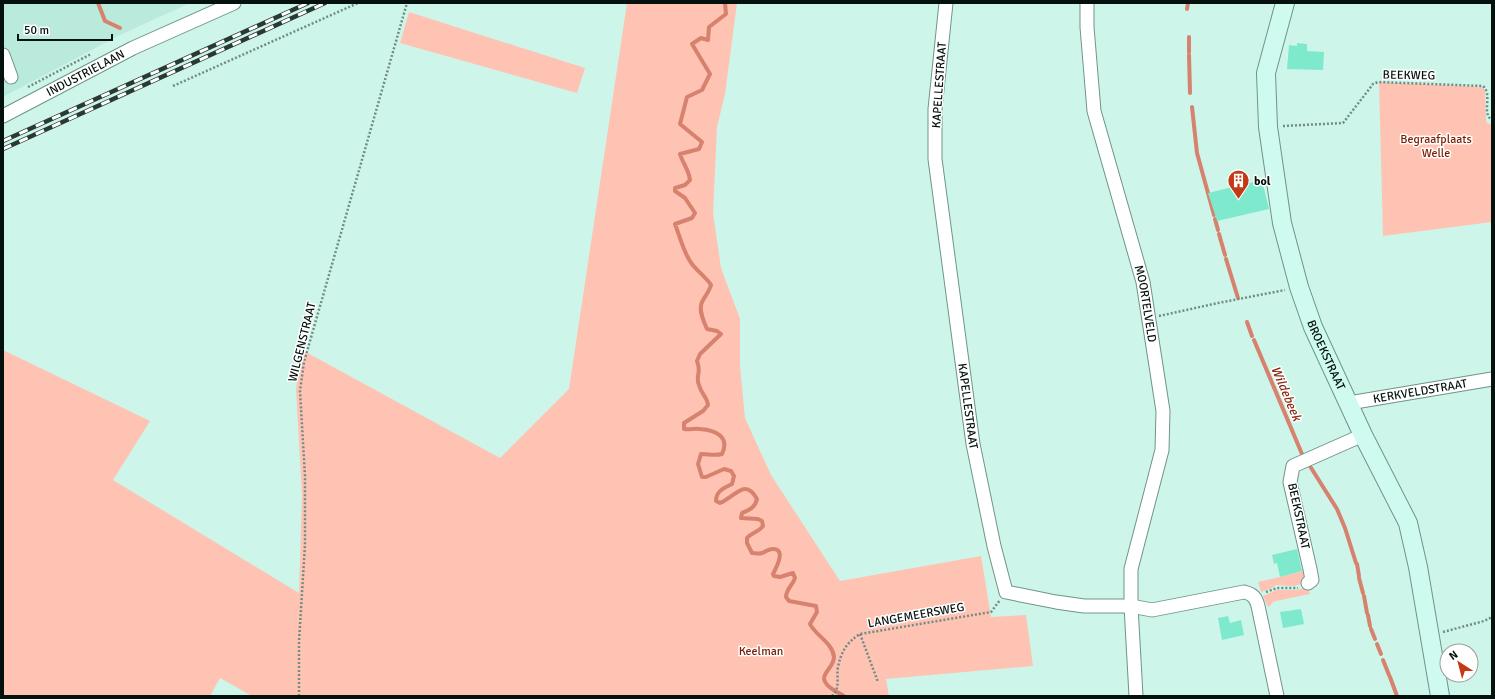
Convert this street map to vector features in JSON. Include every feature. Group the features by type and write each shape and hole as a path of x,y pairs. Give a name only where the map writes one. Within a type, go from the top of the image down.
{"street":[{"name":"INDUSTRIELAAN","path":"3,116 134,48 234,3"},
{"name":"KAPELLESTRAAT","path":"946,3 935,109 935,159 973,444 994,546 1006,592"},
{"name":"MOORTELVELD","path":"1087,3 1087,27 1094,111 1143,282 1163,411 1162,450 1131,569 1131,606"},
{"name":"BROEKSTRAAT","path":"1285,3 1266,73 1268,127 1282,224 1299,287 1313,327 1363,435 1408,523 1418,567 1440,696"},
{"path":"3,55 11,77"},
{"name":"KERKVELDSTRAAT","path":"1349,403 1492,378"},
{"name":"BEEKSTRAAT","path":"1308,583 1312,580 1290,482 1293,466 1301,461 1363,435"},
{"path":"1006,592 1084,606 1131,606 1152,610 1244,592 1250,594 1254,597 1258,606 1277,696"},
{"path":"1131,606 1136,696"}],"path":[{"path":"173,86 358,3"},
{"name":"WILGENSTRAAT","path":"299,696 299,641 305,545 305,476 300,391 304,362 407,3"},
{"name":"BEEKWEG","path":"1268,127 1343,123 1373,84 1378,82 1483,86 1487,91 1488,116 1492,120"},
{"path":"1149,319 1188,309 1299,287"},
{"path":"1254,597 1278,588 1298,588 1308,583"},
{"name":"LANGEMEERSWEG","path":"832,696 837,690 838,667 844,649 852,639 860,634 991,612 1006,592"},
{"path":"1429,635 1484,621 1492,617"},
{"path":"860,634 878,682"}],"shaded area":[{"path":"3,3 190,3 120,35 3,97"}],"green space":[{"name":"Keelman","path":"627,3 737,3 725,94 717,127 713,213 721,268 740,319 740,366 745,418 771,475 840,581 981,556 991,617 1026,615 1033,666 886,679 889,696 252,696 220,678 210,696 3,696 3,350 150,421 113,480 299,593 302,495 296,389 302,350 500,458 569,389"},
{"path":"409,12 585,68 577,93 400,43"},
{"name":"Begraafplaats Welle","path":"1379,82 1481,87 1485,90 1486,119 1487,123 1492,125 1492,222 1383,236"},
{"path":"1304,571 1305,583 1294,586 1276,585 1261,592 1258,582"},
{"path":"1307,587 1310,594 1276,601 1269,607 1263,596 1277,590 1297,590"}],"building":[{"path":"1297,43 1307,44 1307,51 1324,52 1323,70 1287,69 1289,45 1297,46"},
{"name":"bol","path":"1262,180 1269,209 1217,221 1208,193"},
{"path":"1297,549 1302,571 1280,577 1277,563 1274,564 1272,555"},
{"path":"1301,609 1304,624 1283,628 1280,612"},
{"path":"1228,616 1230,623 1241,620 1244,635 1222,640 1218,618"}],"waterway":[{"path":"98,3 105,21 120,28"},
{"path":"725,3 726,14 709,27 708,40 701,38 692,44 710,74 702,90 687,97 680,124 702,142 699,149 680,154 690,180 685,185 675,188 675,191 685,198 695,213 692,218 675,224 689,260 711,285 701,305 704,323 707,329 717,331 721,334 700,354 697,361 699,369 698,382 708,405 703,411 684,423 684,429 711,431 723,439 724,448 722,454 701,454 698,464 702,477 706,477 724,469 731,471 734,476 732,484 721,490 717,495 716,501 720,503 744,489 753,493 757,499 753,507 742,513 741,518 758,519 762,521 763,526 760,530 751,534 747,538 747,543 752,553 761,553 772,549 778,550 780,556 773,574 774,576 780,577 793,573 795,578 787,592 786,597 789,601 816,606 817,612 810,624 812,628 831,647 833,652 833,662 824,677 828,686 835,691"},
{"name":"Wildebeek","path":"1187,9 1188,3"},
{"name":"Wildebeek","path":"1189,37 1189,52"},
{"name":"Wildebeek","path":"1189,55 1190,93"},
{"name":"Wildebeek","path":"1192,107 1197,153 1214,215"},
{"name":"Wildebeek","path":"1215,219 1218,230"},
{"name":"Wildebeek","path":"1219,234 1225,255"},
{"name":"Wildebeek","path":"1226,259 1238,298"},
{"name":"Wildebeek","path":"1247,322 1252,336"},
{"name":"Wildebeek","path":"1254,340 1302,454"},
{"name":"Wildebeek","path":"1308,463 1337,509 1345,528 1356,563"},
{"name":"Wildebeek","path":"1357,564 1359,576"},
{"name":"Wildebeek","path":"1359,578 1363,593"},
{"name":"Wildebeek","path":"1364,596 1367,613"},
{"name":"Wildebeek","path":"1368,615 1370,626"},
{"name":"Wildebeek","path":"1371,629 1375,639"},
{"name":"Wildebeek","path":"1377,644 1381,654"},
{"name":"Wildebeek","path":"1383,660 1389,675"},
{"name":"Wildebeek","path":"1390,677 1397,696"},
{"path":"837,692 844,696"}],"railway":[{"path":"3,141 308,3"},
{"path":"3,149 325,3"}],"place":[{"name":"bol","path":"1239,200"}]}
